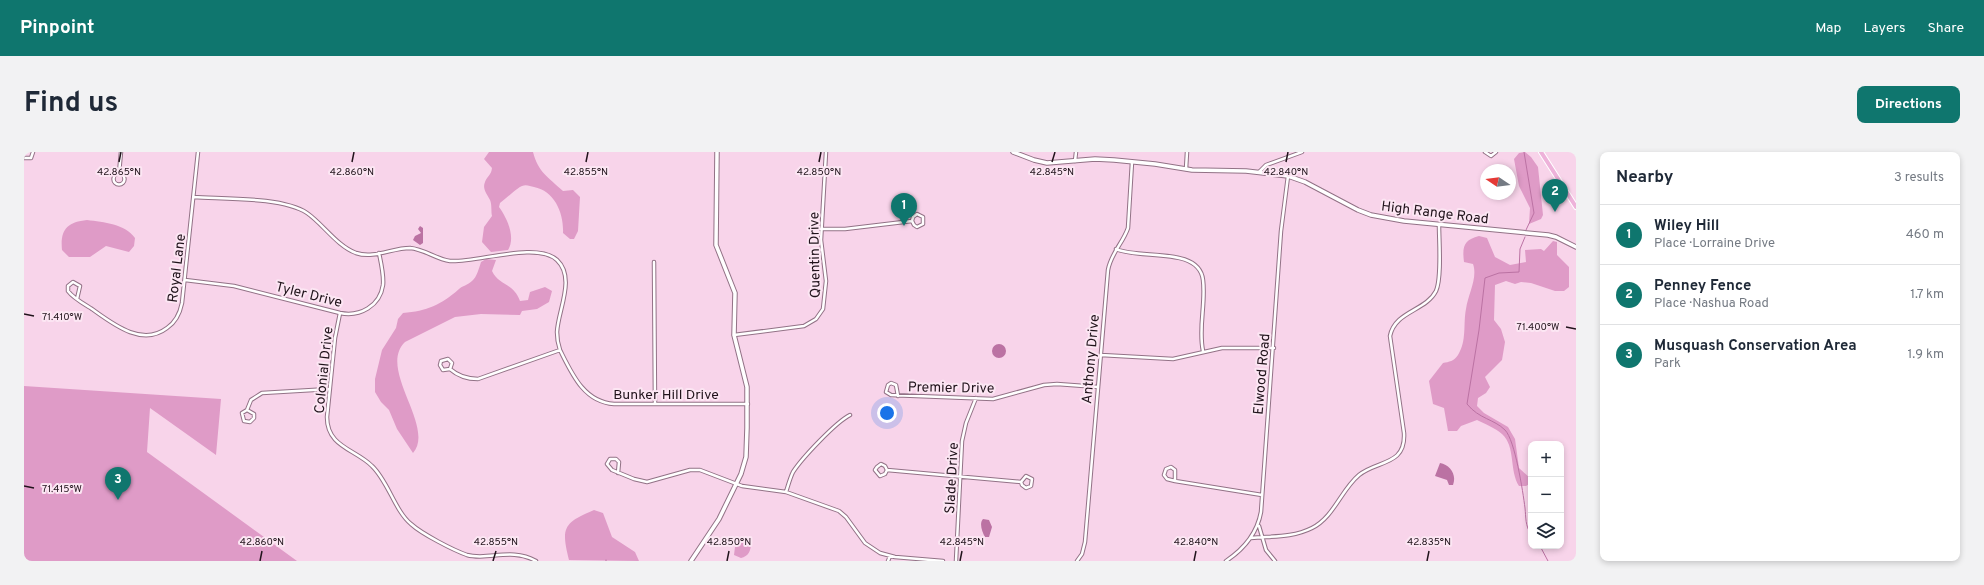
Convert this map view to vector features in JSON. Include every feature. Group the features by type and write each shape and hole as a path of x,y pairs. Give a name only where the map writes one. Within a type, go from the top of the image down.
{"main road":[{"path":"1541,152 1576,207"}],"street":[{"path":"24,158 31,158 33,152"},
{"path":"119,173 113,177 114,183 121,184 124,180 122,175 119,173 120,152"},
{"name":"Royal Lane","path":"77,299 125,330 140,335 152,335 164,330 176,318 181,307 185,280 198,152"},
{"path":"691,561 717,522 736,484 746,457 748,404 746,381 734,335 735,290 719,254 716,242 717,152"},
{"name":"Quentin Drive","path":"734,335 804,326 813,322 820,315 824,306 826,284 821,247 826,152"},
{"name":"High Range Road","path":"1013,152 1045,163 1095,159 1186,169 1259,172 1288,176 1315,186 1369,214 1439,225 1552,236 1576,246"},
{"path":"1075,161 1076,152"},
{"path":"1186,169 1187,152"},
{"path":"1259,172 1266,165 1302,152"},
{"path":"1485,152 1491,156 1496,152"},
{"name":"Anthony Drive","path":"1077,561 1082,554 1085,542 1108,270 1111,258 1125,237 1128,228 1132,162"},
{"name":"Elwood Road","path":"1226,561 1252,538 1258,524 1262,495 1268,401 1274,348 1281,231 1288,176"},
{"path":"194,197 274,202 293,206 312,217 351,251 364,254 411,248 441,259 457,261 492,256 533,253 543,253 552,256 561,265 566,277 557,331 560,350 478,378 462,376 450,369 447,371 441,368 441,361 444,358 450,360 452,365 450,369"},
{"path":"917,214 923,216 923,224 917,227 912,221 912,218 917,214"},
{"path":"821,229 845,230 912,221"},
{"path":"1252,538 1292,535 1314,527 1328,515 1358,476 1390,461 1402,449 1404,433 1390,336 1397,322 1428,300 1436,290 1439,225"},
{"path":"1116,249 1132,254 1180,258 1189,260 1196,265 1203,280 1203,351"},
{"name":"Tyler Drive","path":"185,280 234,286 340,313 350,314 369,308 378,299 383,281 379,253"},
{"path":"654,262 655,404"},
{"path":"73,282 78,284 80,288 77,299 68,291 68,286 73,282"},
{"name":"Colonial Drive","path":"340,313 336,331 327,421 332,436 342,447 374,468 411,524 468,555 477,557 519,555 536,561"},
{"path":"1101,355 1173,359 1203,351 1228,348 1274,348"},
{"name":"Bunker Hill Drive","path":"560,350 583,390 595,400 614,404 748,404"},
{"name":"Premier Drive","path":"898,396 896,386 893,383 888,385 886,390 888,394 898,396 976,398 999,398 1050,384 1098,387"},
{"path":"247,410 252,412 254,416 250,422 246,422 242,417 244,412 247,410 251,400 262,393 330,389"},
{"name":"Slade Drive","path":"956,561 963,435 976,398"},
{"path":"786,492 791,476 798,466 840,421 850,415"},
{"path":"618,473 619,462 616,459 610,459 607,464 608,468 618,473 640,481 647,482 690,470 700,470 736,484 786,492 839,511 848,520 865,543 875,550 890,556 943,561"},
{"path":"887,470 882,476 878,475 876,470 881,464 886,467 887,470 1021,482 1026,488 1030,487 1033,483 1032,479 1026,476 1021,482"},
{"path":"1175,481 1175,470 1170,467 1167,468 1164,472 1165,477 1175,481 1262,495"},
{"path":"1258,524 1266,550 1275,561"},
{"path":"888,561 890,556"}],"shaded area":[{"path":"489,152 533,152 538,165 548,178 563,191 573,190 580,197 578,231 574,239 570,239 563,233 560,211 553,198 541,189 525,185 500,203 499,207 510,228 511,239 508,250 491,252 482,242 484,227 492,216 491,202 484,187 492,168 484,159"},
{"path":"1525,152 1531,157 1538,167 1543,215 1541,219 1529,224 1530,208 1519,186 1514,159 1519,153"},
{"path":"87,220 114,224 126,230 135,238 134,246 129,252 106,246 90,257 69,257 62,250 62,237 64,232 70,225"},
{"path":"420,226 423,228 423,243 420,245 413,240 415,236 421,233 418,229"},
{"path":"1479,236 1487,238 1495,257 1510,265 1526,262 1525,250 1541,249 1544,251 1553,241 1557,242 1557,255 1569,267 1569,287 1564,291 1555,291 1531,283 1521,282 1515,284 1506,281 1495,285 1494,320 1501,329 1505,342 1502,360 1485,377 1490,387 1486,393 1478,398 1477,406 1484,413 1508,427 1515,439 1519,468 1528,476 1528,485 1526,486 1519,486 1516,480 1509,445 1502,434 1477,420 1461,426 1457,431 1448,431 1444,408 1433,404 1429,381 1443,363 1455,359 1463,344 1465,315 1474,280 1474,269 1473,264 1464,262 1463,252 1465,244"},
{"path":"486,259 496,260 492,271 498,279 514,290 520,301 528,300 530,292 545,287 552,291 549,302 537,309 522,311 520,315 481,314 455,317 405,342 398,353 398,367 401,382 418,428 418,442 413,453 397,429 389,410 381,402 375,392 375,379 382,350 396,328 398,319 403,313 427,309 440,303 460,288 469,284 478,272 481,262"},
{"path":"999,344 1004,346 1006,351 1004,356 999,358 994,356 992,351 994,346"},
{"path":"24,386 221,399 216,455 150,408 147,452 297,561 24,561"},
{"path":"1440,463 1450,468 1452,471 1454,477 1453,485 1449,485 1447,480 1435,476"},
{"path":"594,510 603,513 612,537 635,552 639,561 569,560 565,541 567,528 570,523 576,519"},
{"path":"983,519 989,520 992,527 989,537 985,537 982,530 981,523"},
{"path":"742,538 750,538 751,544 749,553 741,558 734,555 735,547"}],"waterway":[{"path":"1524,152 1534,213 1526,230"},
{"path":"1525,237 1520,249 1519,272 1499,273 1485,278 1479,330 1467,404 1476,413 1501,426 1509,436 1518,467 1528,528"},
{"path":"1542,549 1548,561"}],"place":[{"name":"Penney Fence","path":"1555,212"},
{"name":"Wiley Hill","path":"904,226"},
{"name":"Musquash Conservation Area","path":"118,500"}]}
